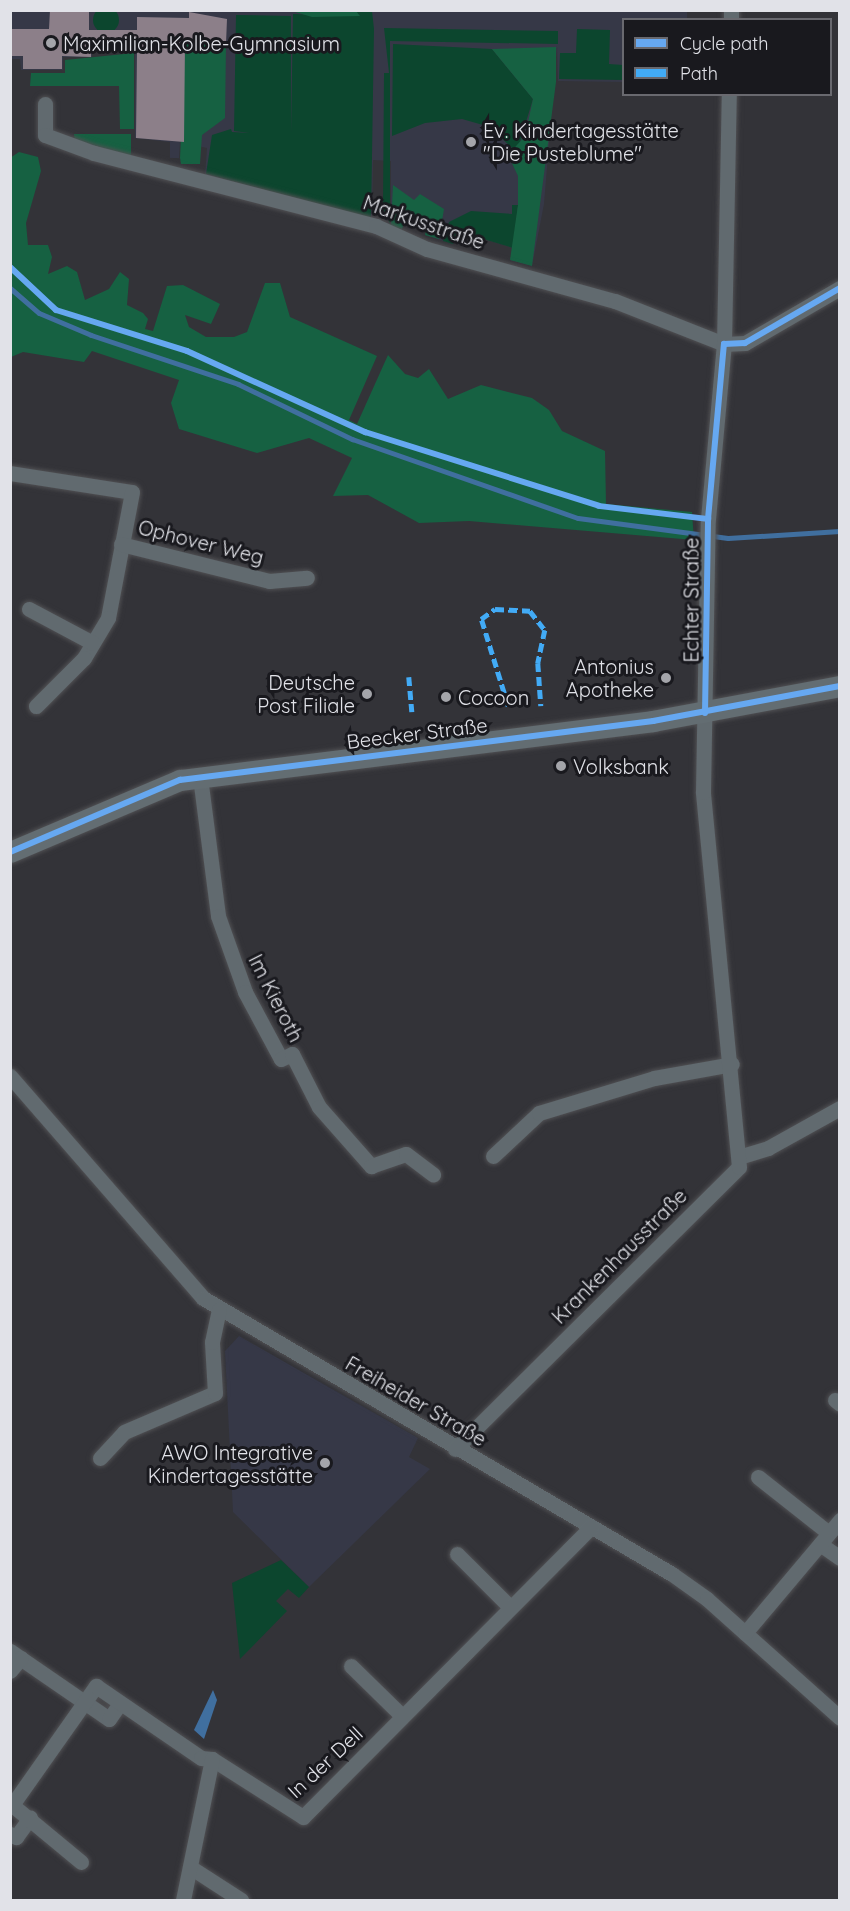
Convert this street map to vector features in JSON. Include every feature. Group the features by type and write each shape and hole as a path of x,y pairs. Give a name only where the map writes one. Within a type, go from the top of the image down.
{"street":[{"name":"Echter Straße","path":"705,713 708,528 724,344 729,96"},
{"name":"Markusstraße","path":"45,104 45,135 94,153 376,226 427,249 615,301 724,344"},
{"path":"724,344 745,343 840,288"},
{"name":"Ophover Weg","path":"10,473 132,492 108,618 93,643 36,706"},
{"name":"Ophover Weg","path":"121,544 269,581 307,578"},
{"path":"29,609 93,643"},
{"name":"Beecker Straße","path":"10,852 117,803 200,777 705,713 840,686"},
{"path":"705,713 703,792 741,1156 768,1148 840,1108"},
{"name":"Im Kieroth","path":"200,777 218,916 245,992 281,1059 292,1054 319,1107 371,1166 406,1154 433,1174"},
{"path":"493,1156 539,1113 654,1078 732,1064"},
{"name":"Freiheider Straße","path":"10,1076 107,1183 182,1277 219,1310 672,1574 746,1634 840,1718"},
{"name":"Krankenhausstraße","path":"455,1449 739,1167 741,1156"},
{"path":"100,1458 124,1432 215,1393 212,1342 219,1310"},
{"path":"758,1478 825,1538 840,1558"},
{"path":"746,1634 840,1520"},
{"name":"In der Dell","path":"212,1759 303,1817 591,1527"},
{"path":"457,1554 510,1607"},
{"path":"10,1671 16,1655 84,1702"},
{"path":"351,1666 402,1716"},
{"path":"81,1862 30,1818 11,1807 96,1686 201,1758 212,1759 183,1900"},
{"path":"10,1834 16,1838 30,1818"},
{"path":"190,1867 241,1900"}],"shaded area":[{"path":"11,11 687,11 687,18 622,18 622,82 558,81 557,46 544,204 532,266 510,260 513,248 457,231 453,244 425,235 428,222 406,216 402,229 391,226 391,161 373,160 372,221 205,175 207,148 180,142 179,158 170,158 170,142 135,138 135,51 92,51 92,57 63,57 63,70 21,70 20,59 11,59"},
{"name":"AWO Integrative Kindertagesstätte","path":"239,1336 418,1438 409,1457 430,1469 309,1587 233,1512 225,1351"}],"green space":[{"path":"106,7 115,11 119,20 115,29 106,33 97,29 93,20 97,11"},
{"path":"292,11 356,11 360,16 312,17"},
{"path":"356,11 372,11 374,29 371,219 206,174 212,135 231,129 232,132 250,133 234,131 236,15 291,16 291,134 293,14 359,16"},
{"path":"384,28 558,31 558,44 390,41 390,224 383,208 384,73 389,73"},
{"path":"577,29 610,30 609,64 622,65 622,80 559,79 560,53 576,53"},
{"path":"185,44 226,45 225,118 202,135 200,164 181,164 180,158"},
{"path":"393,44 492,49 533,99 519,145 514,150 490,127 462,119 425,123 392,136"},
{"path":"556,47 556,82 532,266 510,260 518,205 518,176 508,155 525,136 533,99 492,49"},
{"path":"134,53 134,129 120,129 119,86 30,86 31,73 65,73 65,60"},
{"path":"74,134 131,134 131,157 75,144"},
{"path":"19,152 38,157 41,171 26,223 28,245 48,245 52,257 48,274 67,266 77,272 85,300 109,289 120,272 129,279 127,305 143,313 148,319 145,329 153,331 167,286 183,285 220,304 211,324 185,315 189,327 206,337 234,337 247,332 265,283 280,283 290,317 377,356 349,420 357,424 388,355 405,374 418,378 429,369 448,399 481,385 532,398 549,410 562,431 605,451 606,504 692,512 694,540 469,521 419,523 368,495 333,496 352,458 309,438 257,453 179,429 171,403 179,380 92,351 84,362 23,352 11,357 10,158"},
{"path":"393,185 414,200 420,194 444,209 439,239 425,235 428,222 406,216 402,229 391,226"},
{"path":"512,205 518,205 513,248 457,231 453,244 443,241 449,222 471,211 512,214"},
{"path":"281,1560 309,1587 299,1598 288,1589 276,1601 287,1611 240,1659 232,1583"}],"water":[{"path":"213,1690 217,1700 204,1739 194,1730"}],"building":[{"path":"50,10 89,10 89,30 137,30 137,17 189,18 189,12 227,19 226,44 185,43 184,142 136,138 137,50 91,50 91,57 62,56 62,69 23,69 23,56 10,56 10,29 49,29"}],"waterway":[{"path":"10,288 39,313 91,335 238,384 352,439 578,518 728,538 840,531"}],"marked path":[{"path":"508,706 481,619 495,609 530,611 545,630 538,663 541,706"},
{"path":"409,677 412,712"}],"cycle path":[{"path":"10,267 56,310 187,351 365,432 599,506 708,519"},
{"path":"705,713 708,519 724,344 745,343 840,288"},
{"path":"10,852 180,780 653,721 840,686"}],"place":[{"name":"Maximilian-Kolbe-Gymnasium","path":"51,43"},
{"name":"Ev. Kindertagesstätte \"Die Pusteblume\"","path":"471,142"},
{"name":"Antonius Apotheke","path":"666,678"},
{"name":"Deutsche Post Filiale","path":"367,694"},
{"name":"Cocoon","path":"446,697"},
{"name":"Volksbank","path":"561,766"},
{"name":"AWO Integrative Kindertagesstätte","path":"325,1463"}]}
